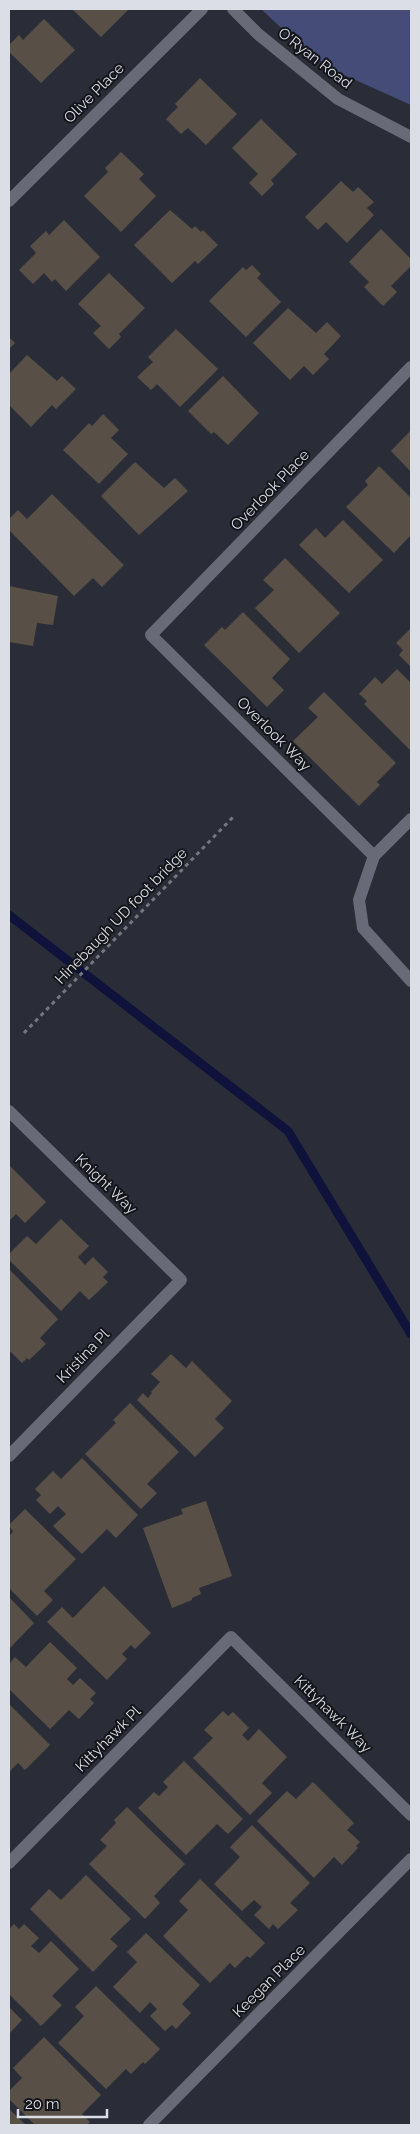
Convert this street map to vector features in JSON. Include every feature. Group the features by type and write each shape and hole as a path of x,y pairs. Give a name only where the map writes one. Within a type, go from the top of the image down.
{"street":[{"name":"Olive Place","path":"9,201 202,9"},
{"name":"O'Ryan Road","path":"233,9 258,34 338,99 411,137"},
{"name":"Overlook Place","path":"151,635 411,367"},
{"name":"Overlook Way","path":"151,635 374,856"},
{"path":"411,819 374,856 359,900 363,928 411,981"},
{"name":"Knight Way","path":"9,1111 181,1280"},
{"name":"Kristina Pl","path":"9,1456 181,1280"},
{"name":"Kittyhawk Way","path":"231,1637 411,1815"},
{"name":"Kittyhawk Pl","path":"9,1863 231,1637"},
{"name":"Keegan Place","path":"149,2125 411,1859"}],"path":[{"name":"Hinebaugh UD foot bridge","path":"24,1033 235,815"}],"shaded area":[{"path":"261,9 411,9 411,105 331,69 291,37"}],"building":[{"path":"72,9 129,9 101,37"},
{"path":"44,19 75,50 41,83 9,52 9,45 19,35 23,40"},
{"path":"200,78 237,114 206,145 188,128 181,134 166,119 178,107 175,104"},
{"path":"261,119 297,154 271,180 274,184 262,196 249,183 258,174 232,148"},
{"path":"121,152 144,174 139,179 156,196 121,232 84,196 108,172 105,168"},
{"path":"341,181 353,192 358,187 374,202 367,208 374,215 347,243 326,222 318,230 305,217"},
{"path":"170,210 192,229 195,226 201,232 203,230 218,245 198,264 195,261 172,283 134,245"},
{"path":"64,220 100,257 66,291 55,279 52,282 44,273 33,284 19,270 36,253 30,246 46,231 49,235"},
{"path":"381,229 411,259 411,266 391,286 397,292 383,306 364,287 369,282 349,262"},
{"path":"252,265 261,274 257,278 281,302 246,337 209,301 243,267 246,270"},
{"path":"109,273 145,308 119,334 121,337 109,349 93,333 101,326 78,304"},
{"path":"288,308 316,333 327,322 341,336 324,354 329,359 313,375 304,366 290,380 253,343"},
{"path":"176,329 218,369 180,407 157,384 151,390 137,377 153,362 148,357"},
{"path":"9,337 15,343 9,349"},
{"path":"27,355 57,381 62,376 76,389 56,409 52,405 31,427 9,405 9,374"},
{"path":"223,376 259,413 228,445 214,432 211,434 188,411"},
{"path":"103,414 119,430 111,438 128,454 99,484 63,450 89,423 92,426"},
{"path":"411,430 411,472 391,451"},
{"path":"135,462 164,488 175,478 188,491 139,535 101,496"},
{"path":"379,466 411,498 411,535 394,553 346,507 368,485 365,481"},
{"path":"52,494 124,565 102,587 93,578 74,596 9,530 9,519 18,510 27,519"},
{"path":"343,520 383,560 349,593 299,545 316,528 325,538"},
{"path":"285,558 340,613 299,653 255,608 274,590 263,580"},
{"path":"9,586 58,596 53,625 37,623 33,646 9,642"},
{"path":"243,612 290,659 272,678 284,690 267,707 204,645 222,627 225,630"},
{"path":"411,628 411,667 399,655 403,650 396,643"},
{"path":"397,669 411,683 411,751 364,704 367,701 359,694 375,677 382,684"},
{"path":"324,692 396,763 377,782 380,785 359,806 293,741 318,717 308,708"},
{"path":"9,1165 46,1202 25,1223 16,1214 9,1221"},
{"path":"61,1219 89,1246 78,1257 85,1265 93,1257 108,1272 103,1277 108,1282 89,1300 80,1291 61,1311 9,1260 9,1254 27,1236 36,1244"},
{"path":"9,1269 58,1319 40,1338 46,1344 29,1360 27,1358 22,1363 11,1352 9,1353"},
{"path":"171,1354 186,1368 192,1361 232,1401 215,1419 224,1428 195,1457 137,1400 143,1393 148,1398 152,1393 160,1382 151,1374"},
{"path":"130,1403 179,1452 147,1484 157,1493 141,1509 85,1454 116,1423 113,1420"},
{"path":"82,1458 138,1515 116,1538 107,1529 82,1554 53,1526 66,1514 58,1506 50,1514 36,1500 41,1495 35,1489 53,1471 61,1479"},
{"path":"206,1501 232,1576 199,1588 201,1594 172,1608 143,1528 183,1514 181,1509"},
{"path":"25,1509 76,1559 44,1591 53,1600 37,1616 9,1588 9,1536 13,1532 9,1525"},
{"path":"104,1586 151,1633 135,1649 131,1645 122,1654 127,1659 107,1680 47,1622 62,1607 73,1618"},
{"path":"9,1597 34,1623 9,1649"},
{"path":"50,1642 77,1668 67,1679 73,1685 80,1678 96,1693 90,1699 94,1703 79,1719 69,1710 50,1729 9,1689 9,1664 15,1657 26,1667"},
{"path":"9,1704 50,1745 25,1770 18,1763 9,1772"},
{"path":"223,1711 228,1716 233,1712 249,1728 242,1735 248,1741 259,1729 287,1757 262,1783 272,1793 250,1815 193,1758 213,1738 204,1730"},
{"path":"184,1761 243,1819 228,1834 217,1824 186,1855 138,1808 154,1792 159,1796 168,1787 163,1782"},
{"path":"313,1782 354,1823 347,1830 360,1842 356,1846 358,1848 342,1865 334,1857 314,1878 257,1821 287,1791 296,1799"},
{"path":"127,1807 185,1864 154,1896 160,1903 145,1919 89,1864 107,1846 100,1840 116,1823 114,1820"},
{"path":"252,1825 310,1883 290,1903 298,1910 278,1929 273,1924 269,1929 254,1915 262,1907 254,1900 242,1911 214,1884 240,1857 230,1847"},
{"path":"86,1875 131,1919 110,1939 118,1946 93,1972 30,1909 49,1889 61,1900"},
{"path":"200,1879 265,1943 250,1958 247,1956 235,1968 230,1963 210,1983 163,1936 188,1910 179,1901"},
{"path":"14,1924 19,1929 24,1924 39,1938 31,1946 39,1953 51,1941 79,1969 52,1996 62,2005 41,2026 9,1994 9,1929"},
{"path":"146,1933 200,1985 182,2004 191,2013 176,2029 172,2025 165,2031 150,2016 157,2009 150,2002 140,2013 113,1987 137,1962 127,1952"},
{"path":"96,1986 160,2049 145,2064 143,2062 131,2074 126,2069 106,2089 58,2043 84,2016 75,2007"},
{"path":"9,2007 22,2020 9,2034"},
{"path":"44,2037 101,2095 82,2114 90,2122 87,2125 35,2125 9,2099 9,2091 22,2078 13,2068"},
{"path":"9,2109 26,2125 9,2125"}],"waterway":[{"path":"9,915 288,1131 411,1334"}]}
